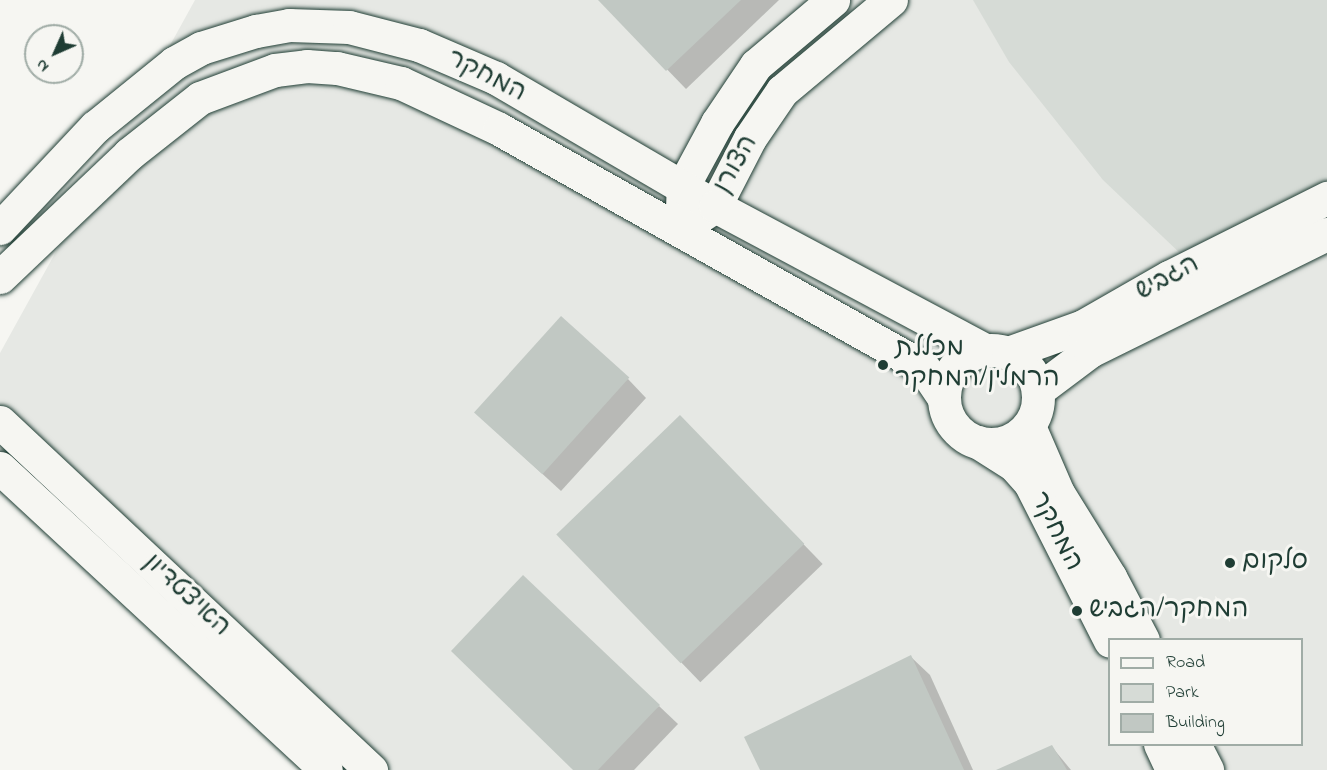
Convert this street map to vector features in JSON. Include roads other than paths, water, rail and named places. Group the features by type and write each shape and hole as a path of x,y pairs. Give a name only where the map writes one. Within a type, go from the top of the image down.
{"street":[{"name":"הצורן","path":"681,230 683,186 717,123 756,65 833,0"},
{"name":"הצורן","path":"681,230 715,206 750,138 782,91 891,0"},
{"name":"המחקר","path":"0,228 95,127 174,63 228,38 289,25 383,33 452,58 496,78 715,206 997,351"},
{"path":"0,277 129,154 200,98 244,78 307,66 367,72 429,95 681,230 923,367 944,398 954,425 978,442 1007,441 1029,426 1038,402 1038,390 1028,367 997,351 967,357 952,371 944,398"},
{"name":"הגביש","path":"997,351 1083,326 1169,276 1327,198"},
{"name":"הגביש","path":"1038,390 1090,351 1327,234"},
{"name":"האיצטדיון","path":"0,422 371,770"},
{"name":"המחקר","path":"1029,426 1046,470 1142,638"},
{"name":"המחקר","path":"978,442 1014,465 1029,483 1108,638"},
{"name":"האיצטדיון","path":"0,468 326,770"},
{"path":"1161,746 1172,770"},
{"path":"1195,746 1207,770"}],"place":[{"name":"מכללת הרמלין/המחקר","path":"883,365"},
{"name":"סלקום","path":"1230,563"},
{"name":"המחקר/הגביש","path":"1077,611"}]}
